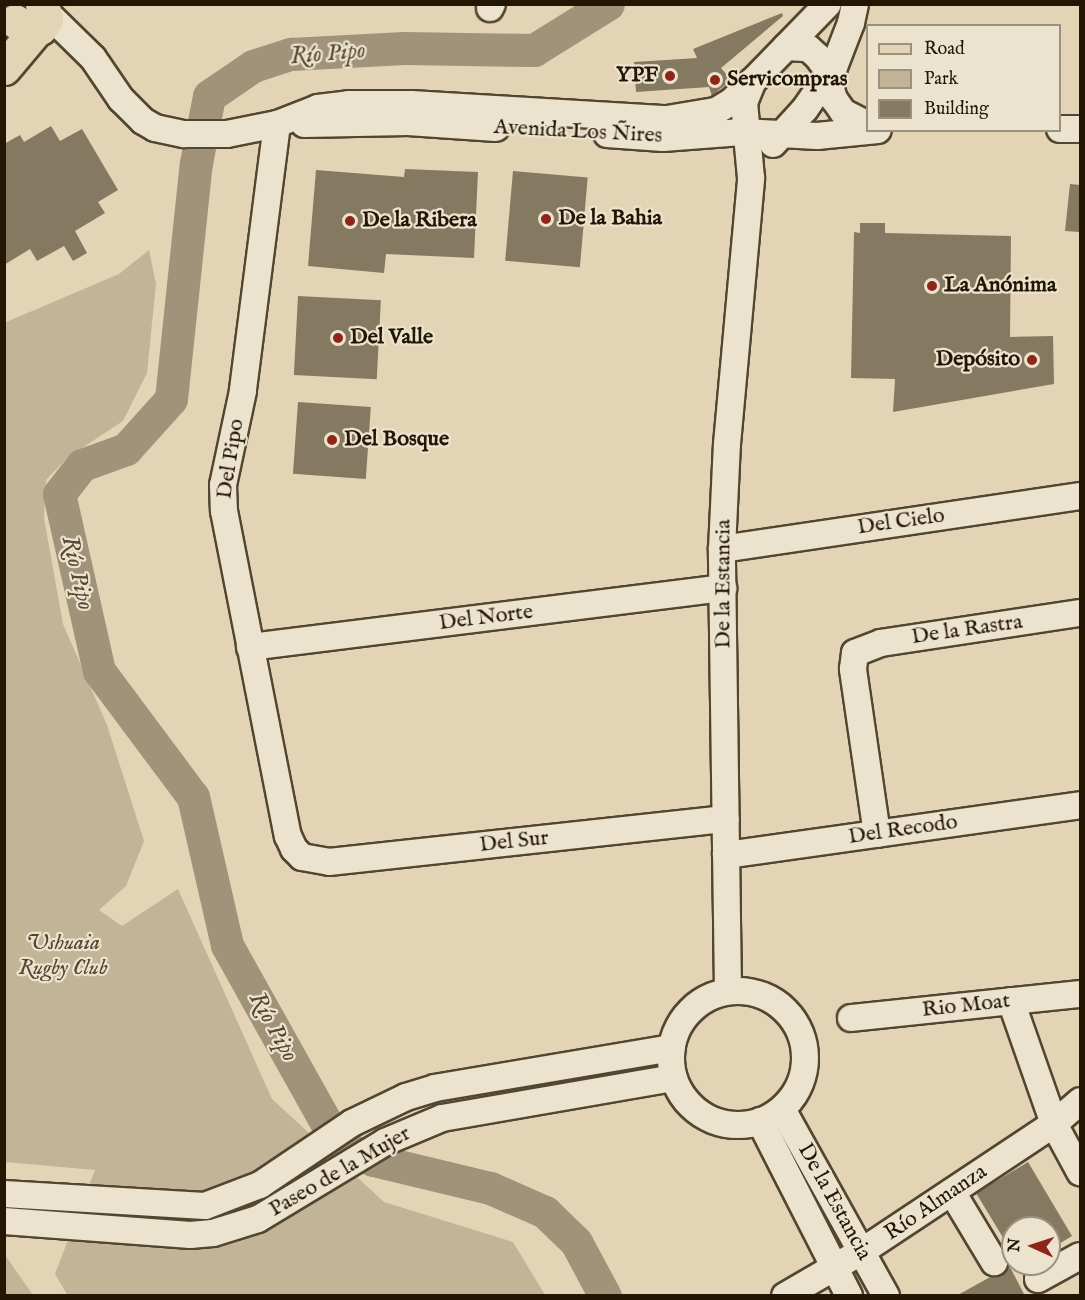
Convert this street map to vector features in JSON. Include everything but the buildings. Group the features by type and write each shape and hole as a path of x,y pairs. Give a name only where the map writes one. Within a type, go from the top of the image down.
{"main road":[{"path":"4,68 32,18"}],"street":[{"name":"De la Estancia","path":"728,991 722,549 728,432 751,178 744,103 753,81 828,4"},
{"name":"De la Estancia","path":"751,178 758,159 783,135 828,76 843,47 855,4"},
{"name":"Avenida Los Ñires","path":"32,18 86,50 130,110 143,121 171,132 205,136 245,130 277,124 318,108 349,104 411,104 596,125 663,138 747,133 846,135 866,132"},
{"path":"786,47 808,48 818,57 828,76 834,99 843,112 866,124"},
{"name":"Avenida Los Ñires","path":"596,125 709,113 731,102 753,81"},
{"name":"Del Pipo","path":"277,124 243,391 223,485 224,511 288,836 294,849 302,857"},
{"path":"1061,129 1080,129"},
{"name":"Del Cielo","path":"722,549 1080,496"},
{"name":"Del Norte","path":"250,647 723,588"},
{"name":"De la Rastra","path":"877,834 853,669 855,653 881,643 1080,614"},
{"name":"Del Recodo","path":"726,855 1080,805"},
{"name":"Del Sur","path":"302,857 329,862 726,819"},
{"path":"728,991 750,992 770,999 787,1012 799,1030 805,1051 804,1072 796,1092 782,1109 760,1121 739,1125 718,1122 699,1112 684,1097 674,1078 672,1048 678,1028 691,1010 708,998 728,991"},
{"name":"Rio Moat","path":"851,1017 1080,994"},
{"path":"1011,1001 1054,1124 1080,1172"},
{"name":"Paseo de la Mujer","path":"4,1194 205,1206 260,1185 352,1123 406,1097 435,1088 672,1048"},
{"name":"Paseo de la Mujer","path":"4,1221 190,1235 213,1233 258,1219 385,1142 442,1118 674,1078"},
{"name":"Río Almanza","path":"785,1296 861,1252 952,1192 1054,1124 1080,1101"},
{"name":"De la Estancia","path":"782,1109 886,1296"},
{"name":"De la Estancia","path":"760,1121 849,1296"},
{"path":"952,1192 994,1262"},
{"path":"1038,1278 1080,1256"}],"green space":[{"name":"Ushuaia Rugby Club","path":"149,250 156,284 147,373 123,421 67,458 46,480 44,518 63,624 107,725 144,841 126,886 99,910 122,926 178,889 272,1099 384,1202 513,1242 545,1295 68,1296 55,1274 95,1170 5,1162 4,323 119,274"},
{"path":"5,1255 33,1295 5,1295"}],"waterway":[{"name":"Río Pipo","path":"605,1296 576,1242 545,1212 490,1188 373,1160 342,1146 328,1126 227,945 193,797 99,671 59,494 82,465 126,449 171,399 196,163 209,96 253,66 291,54 404,48 534,50 608,4"}],"place":[{"name":"YPF","path":"670,76"},
{"name":"Servicompras","path":"715,80"},
{"name":"De la Bahia","path":"546,219"},
{"name":"De la Ribera","path":"350,221"},
{"name":"La Anónima","path":"932,286"},
{"name":"Del Valle","path":"338,338"},
{"name":"Depósito","path":"1032,360"},
{"name":"Del Bosque","path":"332,440"}]}
